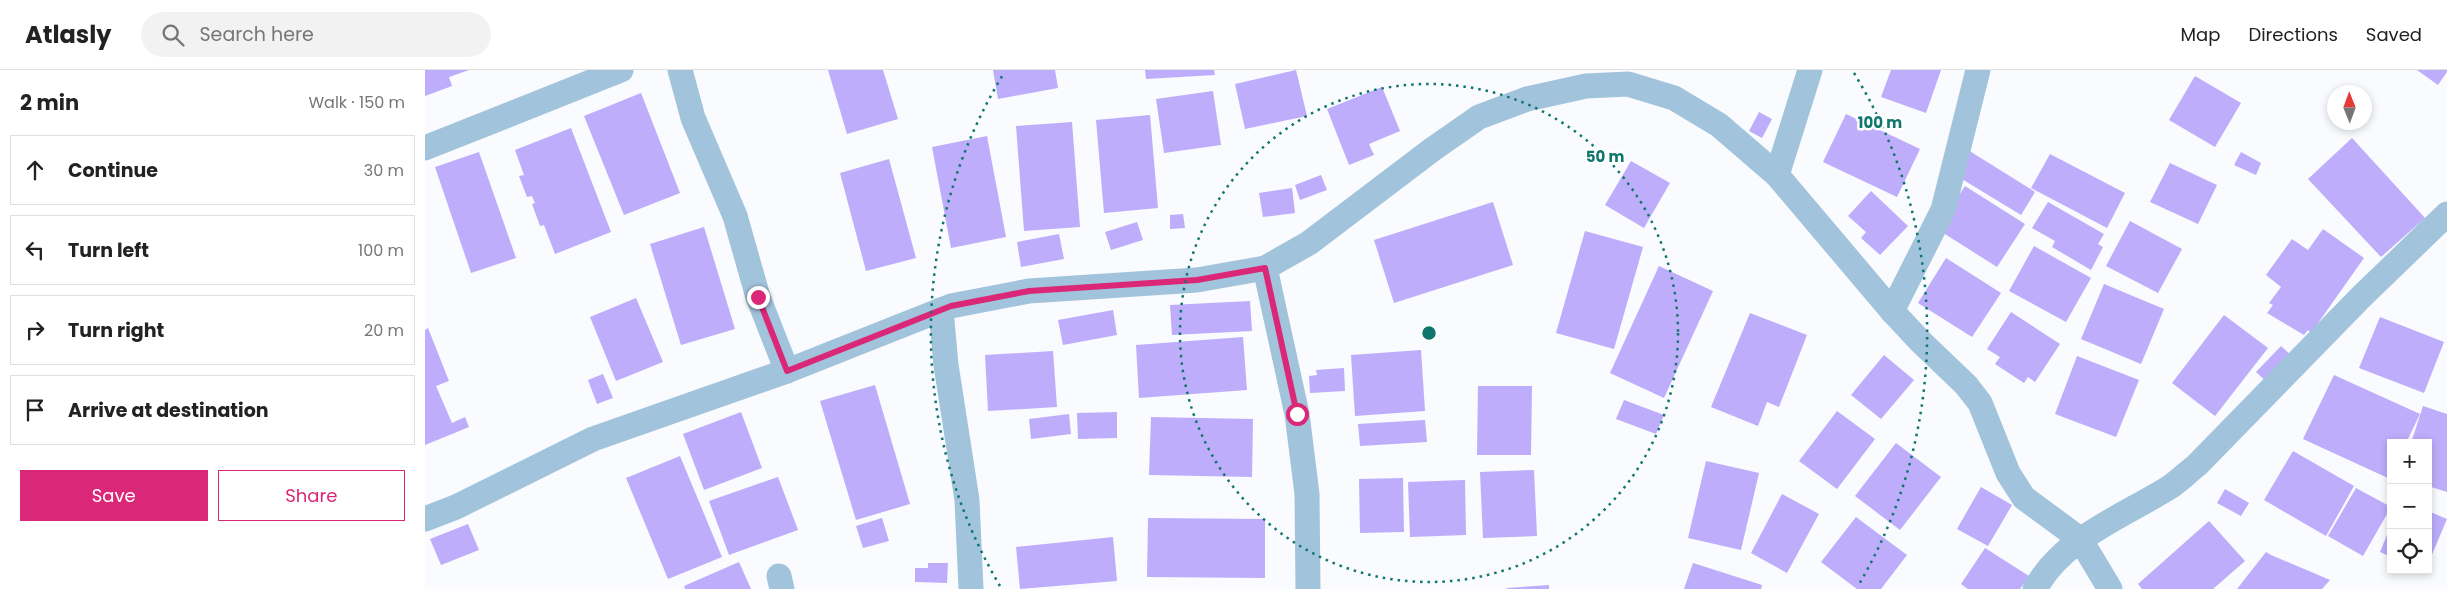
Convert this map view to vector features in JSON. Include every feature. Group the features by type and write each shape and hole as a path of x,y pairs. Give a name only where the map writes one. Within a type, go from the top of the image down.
{"street":[{"path":"425,148 621,70"},
{"path":"680,70 693,118 735,216 758,297 787,371"},
{"path":"1777,175 1810,70"},
{"path":"1892,311 1943,210 1978,70"},
{"path":"425,518 456,507 593,439 787,371 941,310 1029,291 1197,280 1265,268 1309,243 1433,149 1479,117 1527,99 1627,77 1674,98 1719,125 1777,175 1892,311 1966,385 1980,403 2008,473 2024,498 2080,539 2110,589"},
{"path":"2035,589 2043,575 2080,539 2171,486 2197,465 2361,298 2446,217"},
{"path":"1265,268 1297,414 1307,494 1308,589"},
{"path":"941,310 946,365 967,500 971,589"}],"building":[{"path":"425,70 469,70 449,77 452,86 425,96"},
{"path":"828,70 883,70 898,119 847,134"},
{"path":"993,70 1055,70 1058,88 998,99"},
{"path":"1145,70 1214,70 1215,75 1146,79"},
{"path":"1296,70 1307,116 1245,129 1235,84"},
{"path":"1891,70 1941,70 1926,113 1881,97"},
{"path":"2417,70 2447,70 2447,72 2438,85"},
{"path":"2195,76 2241,103 2215,147 2169,120"},
{"path":"1382,87 1400,131 1369,144 1374,155 1349,165 1327,109"},
{"path":"1213,91 1221,145 1164,153 1156,99"},
{"path":"641,93 680,193 624,215 584,116"},
{"path":"1759,112 1772,119 1762,138 1749,131"},
{"path":"1846,114 1920,149 1897,197 1823,162"},
{"path":"1150,115 1158,208 1104,213 1096,120"},
{"path":"1072,122 1080,227 1024,231 1016,126"},
{"path":"571,128 611,232 555,254 544,225 540,226 532,204 535,203 532,196 527,197 519,176 524,175 515,150"},
{"path":"987,136 1006,237 951,248 932,147"},
{"path":"2352,138 2425,218 2381,257 2308,179"},
{"path":"1968,150 2035,192 2021,215 1957,176"},
{"path":"479,152 516,258 471,273 435,167"},
{"path":"2241,152 2261,163 2256,175 2234,165"},
{"path":"2050,154 2125,193 2107,228 2031,188"},
{"path":"889,159 916,258 866,271 840,173"},
{"path":"1631,161 1670,183 1644,228 1605,205"},
{"path":"2170,163 2217,185 2198,224 2150,202"},
{"path":"1321,175 1327,190 1300,200 1295,185"},
{"path":"1965,186 2025,224 1997,267 1937,229"},
{"path":"1292,188 1295,213 1263,217 1259,193"},
{"path":"1871,191 1908,226 1880,255 1861,238 1866,232 1848,216"},
{"path":"1493,202 1513,265 1394,303 1374,240"},
{"path":"2048,202 2104,234 2098,244 2103,247 2091,270 2052,247 2055,241 2032,228"},
{"path":"1183,214 1185,228 1170,229 1170,215"},
{"path":"2130,221 2182,249 2158,293 2106,266"},
{"path":"1137,222 1143,240 1111,250 1105,232"},
{"path":"704,227 735,329 681,345 650,244"},
{"path":"2323,229 2364,258 2311,333 2308,330 2304,335 2267,313 2273,305 2269,303 2281,287 2266,275 2292,239 2308,250"},
{"path":"1585,231 1643,247 1614,349 1556,333"},
{"path":"1059,234 1064,259 1021,267 1017,242"},
{"path":"2034,246 2091,278 2066,322 2009,291"},
{"path":"1946,258 2001,293 1972,337 1918,303"},
{"path":"1659,266 1713,291 1664,398 1610,373"},
{"path":"2104,284 2164,309 2141,364 2081,339"},
{"path":"636,298 663,362 616,381 590,317"},
{"path":"1250,301 1252,331 1172,335 1170,305"},
{"path":"1113,310 1117,335 1063,345 1058,320"},
{"path":"2011,312 2060,344 2035,382 2028,377 2024,383 1995,364 2000,357 1987,349"},
{"path":"1750,313 1807,335 1779,407 1767,402 1758,426 1711,407"},
{"path":"2224,315 2268,348 2215,416 2172,383"},
{"path":"2380,317 2444,342 2424,393 2359,368"},
{"path":"428,328 449,381 436,386 452,423 465,417 469,427 425,445 425,330"},
{"path":"1243,337 1247,390 1139,398 1136,345"},
{"path":"2281,346 2294,358 2269,384 2256,372"},
{"path":"1421,350 1425,411 1355,416 1351,355"},
{"path":"1053,351 1057,407 988,411 985,355"},
{"path":"1884,355 1914,380 1881,419 1851,395"},
{"path":"2077,356 2139,380 2116,437 2055,414"},
{"path":"1344,368 1345,391 1310,393 1309,376 1317,375 1316,370"},
{"path":"603,374 613,398 597,404 588,380"},
{"path":"2334,375 2420,414 2408,439 2387,439 2387,478 2303,439"},
{"path":"875,385 910,504 856,520 820,401"},
{"path":"1478,386 1532,386 1531,455 1477,455"},
{"path":"1624,400 1664,415 1656,434 1616,419"},
{"path":"2423,406 2447,414 2447,492 2432,487 2432,439 2412,439"},
{"path":"1837,411 1875,439 1837,489 1799,461"},
{"path":"741,412 762,468 704,490 683,434"},
{"path":"1117,412 1117,438 1078,439 1077,413"},
{"path":"1069,414 1071,434 1031,439 1029,419"},
{"path":"1151,417 1253,419 1252,477 1149,475"},
{"path":"1425,420 1427,442 1360,446 1358,424"},
{"path":"1896,443 1941,477 1900,530 1855,496"},
{"path":"2293,451 2354,486 2326,536 2264,500"},
{"path":"680,456 722,557 668,579 626,478"},
{"path":"1706,461 1759,473 1741,550 1688,538"},
{"path":"1534,470 1537,536 1483,538 1480,472"},
{"path":"778,477 798,530 729,555 709,501"},
{"path":"1403,478 1404,532 1360,533 1359,479"},
{"path":"1465,480 1466,535 1410,537 1408,482"},
{"path":"1981,487 2012,505 1988,546 1957,529"},
{"path":"2356,488 2387,505 2387,514 2363,556 2328,536"},
{"path":"2225,489 2249,503 2241,516 2217,503"},
{"path":"1782,494 1819,514 1787,573 1751,553"},
{"path":"2432,513 2447,519 2432,555"},
{"path":"1856,517 1907,555 1881,589 1857,589 1821,562"},
{"path":"882,518 889,541 863,548 856,526"},
{"path":"1148,518 1265,519 1265,578 1147,577"},
{"path":"2209,521 2245,561 2213,589 2142,589 2138,584"},
{"path":"468,524 479,550 441,565 430,539"},
{"path":"2387,535 2387,555 2380,552"},
{"path":"1113,537 1117,581 1020,589 1016,547"},
{"path":"1985,548 2029,576 2020,589 1968,589 1961,584"},
{"path":"2266,552 2330,580 2322,589 2237,589"},
{"path":"739,562 751,589 685,589 684,586"},
{"path":"928,563 948,563 947,583 915,582 915,568 928,568"},
{"path":"1693,563 1762,585 1761,589 1684,589"},
{"path":"1549,585 1549,589 1507,589 1507,588"}],"route":[{"path":"758,297 787,371 951,306 1029,291 1197,280 1265,268 1297,414"}]}
